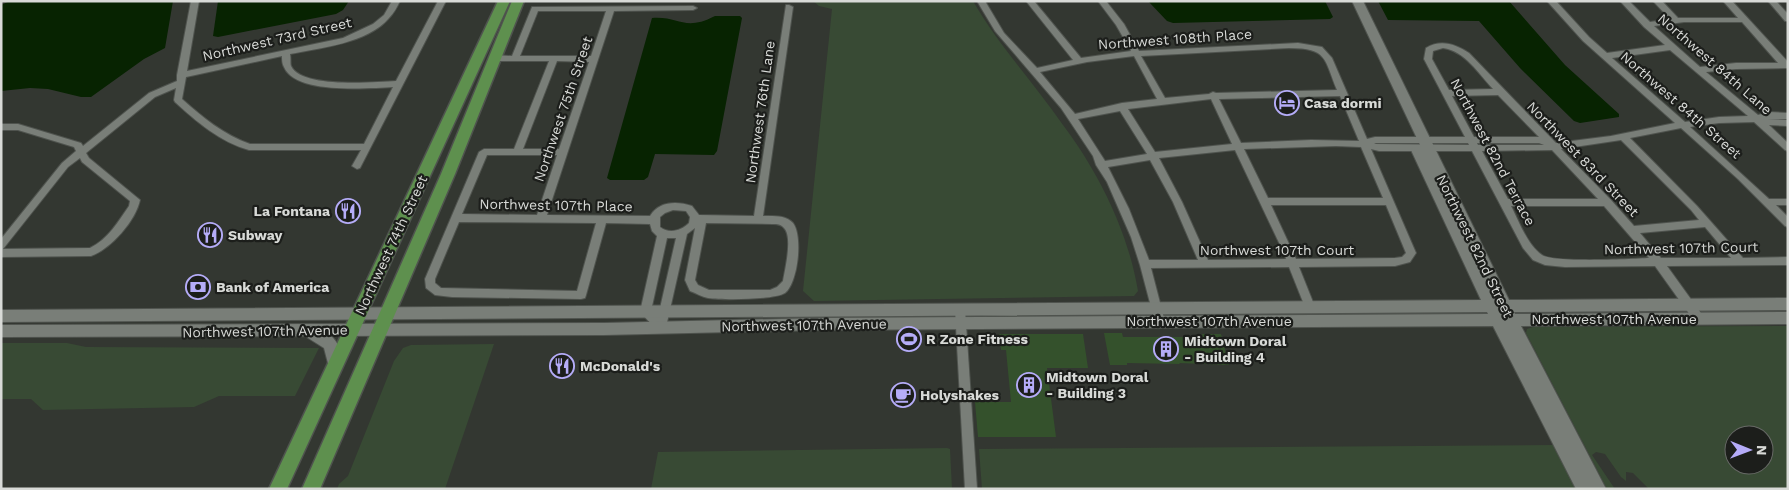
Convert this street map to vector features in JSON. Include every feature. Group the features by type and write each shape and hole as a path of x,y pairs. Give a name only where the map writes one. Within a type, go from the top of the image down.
{"main road":[{"name":"Northwest 74th Street","path":"278,489 504,1"},
{"name":"Northwest 74th Street","path":"311,489 448,174 518,1"},
{"name":"Northwest 82nd Street","path":"1350,1 1361,30 1419,144 1585,489"},
{"name":"Northwest 82nd Street","path":"1357,1 1419,144"},
{"path":"469,79 477,83 468,103 468,110 471,115"},
{"name":"Northwest 107th Avenue","path":"1,316 645,312 960,316 1501,313 1690,305 1788,304"},
{"name":"Northwest 107th Avenue","path":"1158,315 1310,307 1699,318 1788,318"},
{"name":"Northwest 82nd Street","path":"1501,313 1598,489"},
{"name":"Northwest 107th Avenue","path":"1,331 141,332 661,327 960,316"},
{"path":"306,330 329,342 333,347 335,367"}],"street":[{"path":"195,1 178,100 238,144 249,147 367,147"},
{"name":"Northwest 73rd Street","path":"1,246 65,165 152,95 181,79 360,35 376,26 387,16 396,1"},
{"path":"357,166 442,1"},
{"path":"981,1 996,24 999,34 1010,42 1071,118 1101,165 1121,204 1145,264 1158,315"},
{"path":"1030,1 1078,60"},
{"path":"1102,1 1120,24 1162,100"},
{"name":"Northwest 84th Lane","path":"1624,1 1671,47 1788,148"},
{"path":"1657,1 1676,21"},
{"path":"1727,1 1786,66"},
{"name":"Northwest 84th Street","path":"1554,3 1604,56 1683,125 1788,223"},
{"path":"1772,3 1788,19"},
{"name":"Northwest 76th Lane","path":"758,220 789,7"},
{"path":"515,58 535,8 693,8"},
{"name":"Northwest 75th Street","path":"541,218 611,8"},
{"path":"1647,24 1676,21 1744,20"},
{"name":"Northwest 82nd Terrace","path":"1458,49 1439,45 1429,50 1428,58 1532,252 1545,261"},
{"name":"Northwest 108th Place","path":"1034,71 1078,60 1136,54 1204,49 1301,46 1320,49 1324,52 1344,93"},
{"path":"1604,56 1671,47"},
{"name":"Northwest 83rd Street","path":"1458,49 1466,54 1500,92 1608,202 1658,262 1699,318"},
{"path":"286,53 287,66 292,73 307,82 321,84 400,84"},
{"path":"494,58 594,59"},
{"path":"517,152 554,58"},
{"path":"1698,70 1736,66 1786,66"},
{"path":"1446,93 1500,92"},
{"path":"1071,118 1122,106 1213,95 1344,93 1390,201 1264,202"},
{"path":"1213,95 1293,263 1310,307"},
{"path":"1122,106 1154,155 1180,204 1205,264"},
{"path":"1756,119 1769,115 1788,116"},
{"path":"1101,165 1154,155 1238,145 1366,144 1379,148 1419,144 1544,148 1719,120 1756,119 1774,123 1788,123"},
{"path":"1,127 18,127 78,144 85,160 135,200 134,206 108,244 99,249 91,252 1,253"},
{"path":"1622,136 1708,223 1740,261"},
{"path":"563,152 484,152 430,279 430,285 439,292 452,293 580,295 602,219"},
{"name":"Northwest 107th Court","path":"1145,264 1395,262 1409,258 1411,253 1410,246 1390,201"},
{"path":"1505,203 1608,202"},
{"path":"1767,202 1788,202"},
{"path":"698,219 690,228 682,233 673,235 663,233 656,228 654,220 662,210 679,205 689,208 698,219 758,220 784,222 790,225 794,233 788,281 784,288 770,294 708,294 694,288 690,280 698,219"},
{"name":"Northwest 107th Place","path":"456,218 654,220"},
{"path":"1632,230 1708,223"},
{"path":"663,233 645,312 661,327 682,233"},
{"path":"659,255 676,255"},
{"name":"Northwest 107th Court","path":"1545,261 1565,263 1788,261"},
{"path":"960,316 969,488"}],"shaded area":[{"path":"10,1 173,1 165,48 144,59 91,97 81,97 48,89 30,88 1,91 1,5"},
{"path":"218,1 349,1 343,10 336,14 218,37 213,36"},
{"path":"813,1 973,1 1005,49 1076,143 1100,183 1127,247 1138,291 1134,296 814,301 803,291 832,9 819,6"},
{"path":"1148,1 1325,1 1333,17 1330,19 1173,23 1167,21"},
{"path":"1378,1 1509,1 1565,65 1619,114 1619,117 1580,123 1574,121 1520,68 1479,21 1388,20"},
{"path":"715,16 740,16 742,18 717,151 714,155 655,154 648,177 644,180 610,180 607,178 652,18 696,23"},
{"path":"1788,326 1788,488 1649,489 1633,473 1626,472 1626,481 1605,454 1596,452 1592,455 1615,489 1607,489 1526,333 1527,329 1533,327"},
{"path":"1,343 67,343 86,347 319,348 295,396 219,396 194,407 43,410 31,399 1,399"},
{"path":"494,344 445,489 337,489 339,484 348,476 394,361 403,348 411,345"},
{"path":"1555,445 1577,489 982,489 979,449"},
{"path":"950,449 952,489 651,489 658,452"}],"building":[{"name":"Midtown Doral - Building 4","path":"1104,333 1122,333 1123,337 1203,337 1202,334 1221,334 1229,365 1127,363 1127,365 1110,365"},
{"name":"Midtown Doral - Building 3","path":"999,334 1083,334 1088,368 1047,368 1056,437 978,437 975,402 1011,402 1006,350 1001,350"}],"place":[{"name":"Casa dormi","path":"1287,103"},
{"name":"La Fontana","path":"348,211"},
{"name":"Subway","path":"210,235"},
{"name":"Bank of America","path":"198,287"},
{"name":"R Zone Fitness","path":"909,339"},
{"name":"Midtown Doral - Building 4","path":"1166,349"},
{"name":"McDonald's","path":"562,366"},
{"name":"Midtown Doral - Building 3","path":"1029,385"},
{"name":"Holyshakes","path":"903,395"}]}
